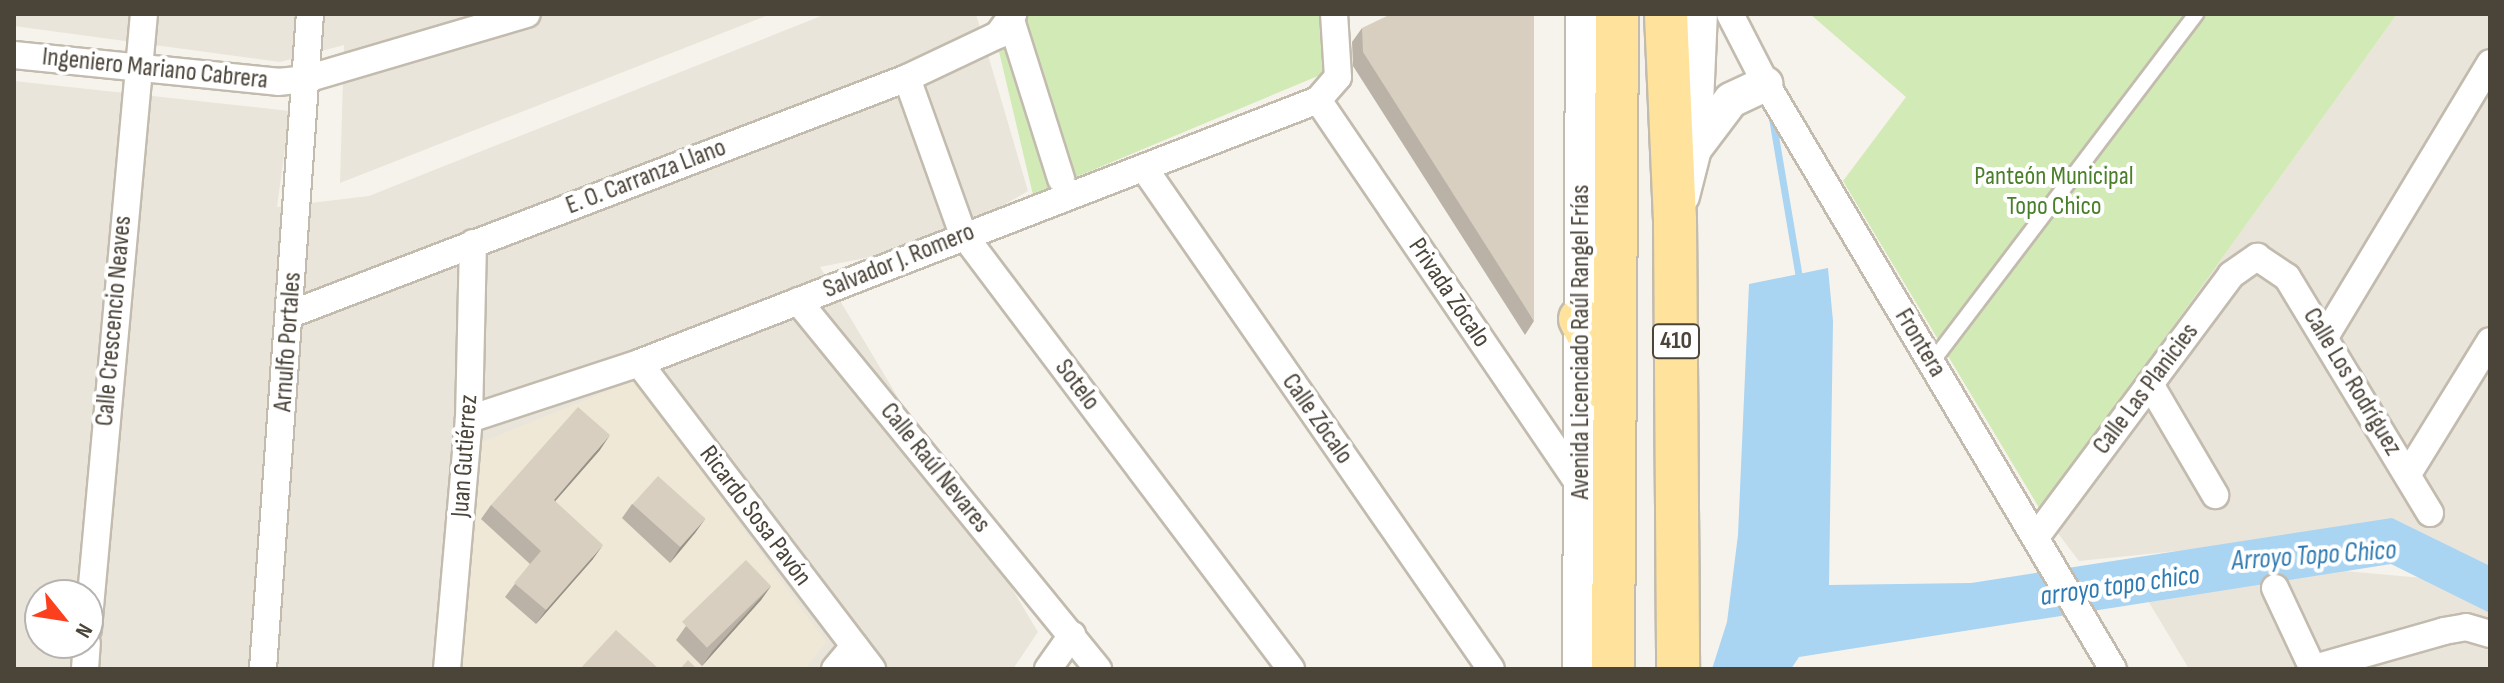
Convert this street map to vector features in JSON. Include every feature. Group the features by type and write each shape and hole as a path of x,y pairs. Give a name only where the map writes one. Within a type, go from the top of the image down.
{"main road":[{"name":"410","path":"1613,669 1617,452 1617,14"},
{"name":"410","path":"1666,14 1675,219 1678,669"},
{"path":"1580,319 1593,345 1602,411 1617,452"}],"street":[{"name":"Calle Crescencio Neaves","path":"93,579 144,14"},
{"name":"Arnulfo Portales","path":"263,669 291,314 310,14"},
{"name":"Ingeniero Mariano Cabrera","path":"14,55 247,80 306,79 489,19 527,14"},
{"path":"1322,97 1338,77 1334,14"},
{"name":"Avenida Licenciado Raúl Rangel Frías","path":"1580,669 1583,14"},
{"path":"1675,219 1694,149 1700,14"},
{"name":"Frontera","path":"1730,14 1766,84 2113,669"},
{"path":"1007,23 1061,179"},
{"name":"E. O. Carranza Llano","path":"291,314 907,78 1007,23"},
{"path":"2325,337 2490,63"},
{"name":"Sotelo","path":"907,78 963,234 1291,669"},
{"path":"1694,149 1731,100 1766,84"},
{"name":"Salvador J. Romero","path":"469,419 639,363 963,234 1144,168 1322,97"},
{"name":"Privada Zócalo","path":"1322,97 1581,487"},
{"name":"Calle Zócalo","path":"1144,168 1491,669"},
{"name":"Juan Gutiérrez","path":"447,669 469,419 473,243"},
{"name":"Calle Las Planicies","path":"2036,537 2238,266 2257,257 2266,260"},
{"name":"Calle Los Rodríguez","path":"2266,260 2287,277 2430,513"},
{"name":"Calle Raúl Nevares","path":"798,301 1098,669"},
{"path":"2408,474 2490,341"},
{"name":"Ricardo Sosa Pavón","path":"639,363 872,669"},
{"path":"2150,384 2215,495"},
{"path":"2275,588 2312,669 2444,631 2487,632"},
{"path":"1048,669 1072,635"},
{"path":"835,669 854,646"}],"lane":[{"path":"1932,362 2196,14"}],"shaded area":[{"path":"14,14 771,14 340,183 344,45 280,62 14,26"},
{"path":"826,14 976,14 1028,191 936,244 820,267 1038,632 1013,669 14,669 14,81 290,111 277,207 369,196"},
{"path":"2397,14 2490,14 2490,568 2402,528 2079,561 2041,511"},
{"path":"635,380 826,642 805,669 450,669 480,443"},
{"path":"2266,564 2423,578 2490,605 2490,669 2189,669 2147,599"}],"green space":[{"path":"1025,14 1320,14 1330,71 1033,195 997,43 1026,23"},
{"name":"Panteón Municipal Topo Chico","path":"1810,14 2397,14 2041,511 1843,181 1906,97"}],"water":[{"path":"1828,268 1833,321 1829,585 1971,583 2392,518 2490,566 2490,613 2391,564 1799,657 1791,669 1712,669 1727,622 1738,535 1749,284"}],"building":[{"path":"1391,14 1534,14 1534,321 1363,52 1362,28"},
{"path":"578,407 610,435 554,500 603,545 546,610 514,583 541,551 491,505"},
{"path":"658,476 706,519 680,547 633,504"},
{"path":"746,560 771,586 707,648 682,622"},
{"path":"616,630 659,669 580,669"},
{"path":"688,660 697,669 680,669"}],"waterway":[{"path":"1771,112 1799,278"}],"water label":[{"name":"Arroyo Topo Chico","path":"2314,556"},
{"name":"arroyo topo chico","path":"2120,586"}]}
